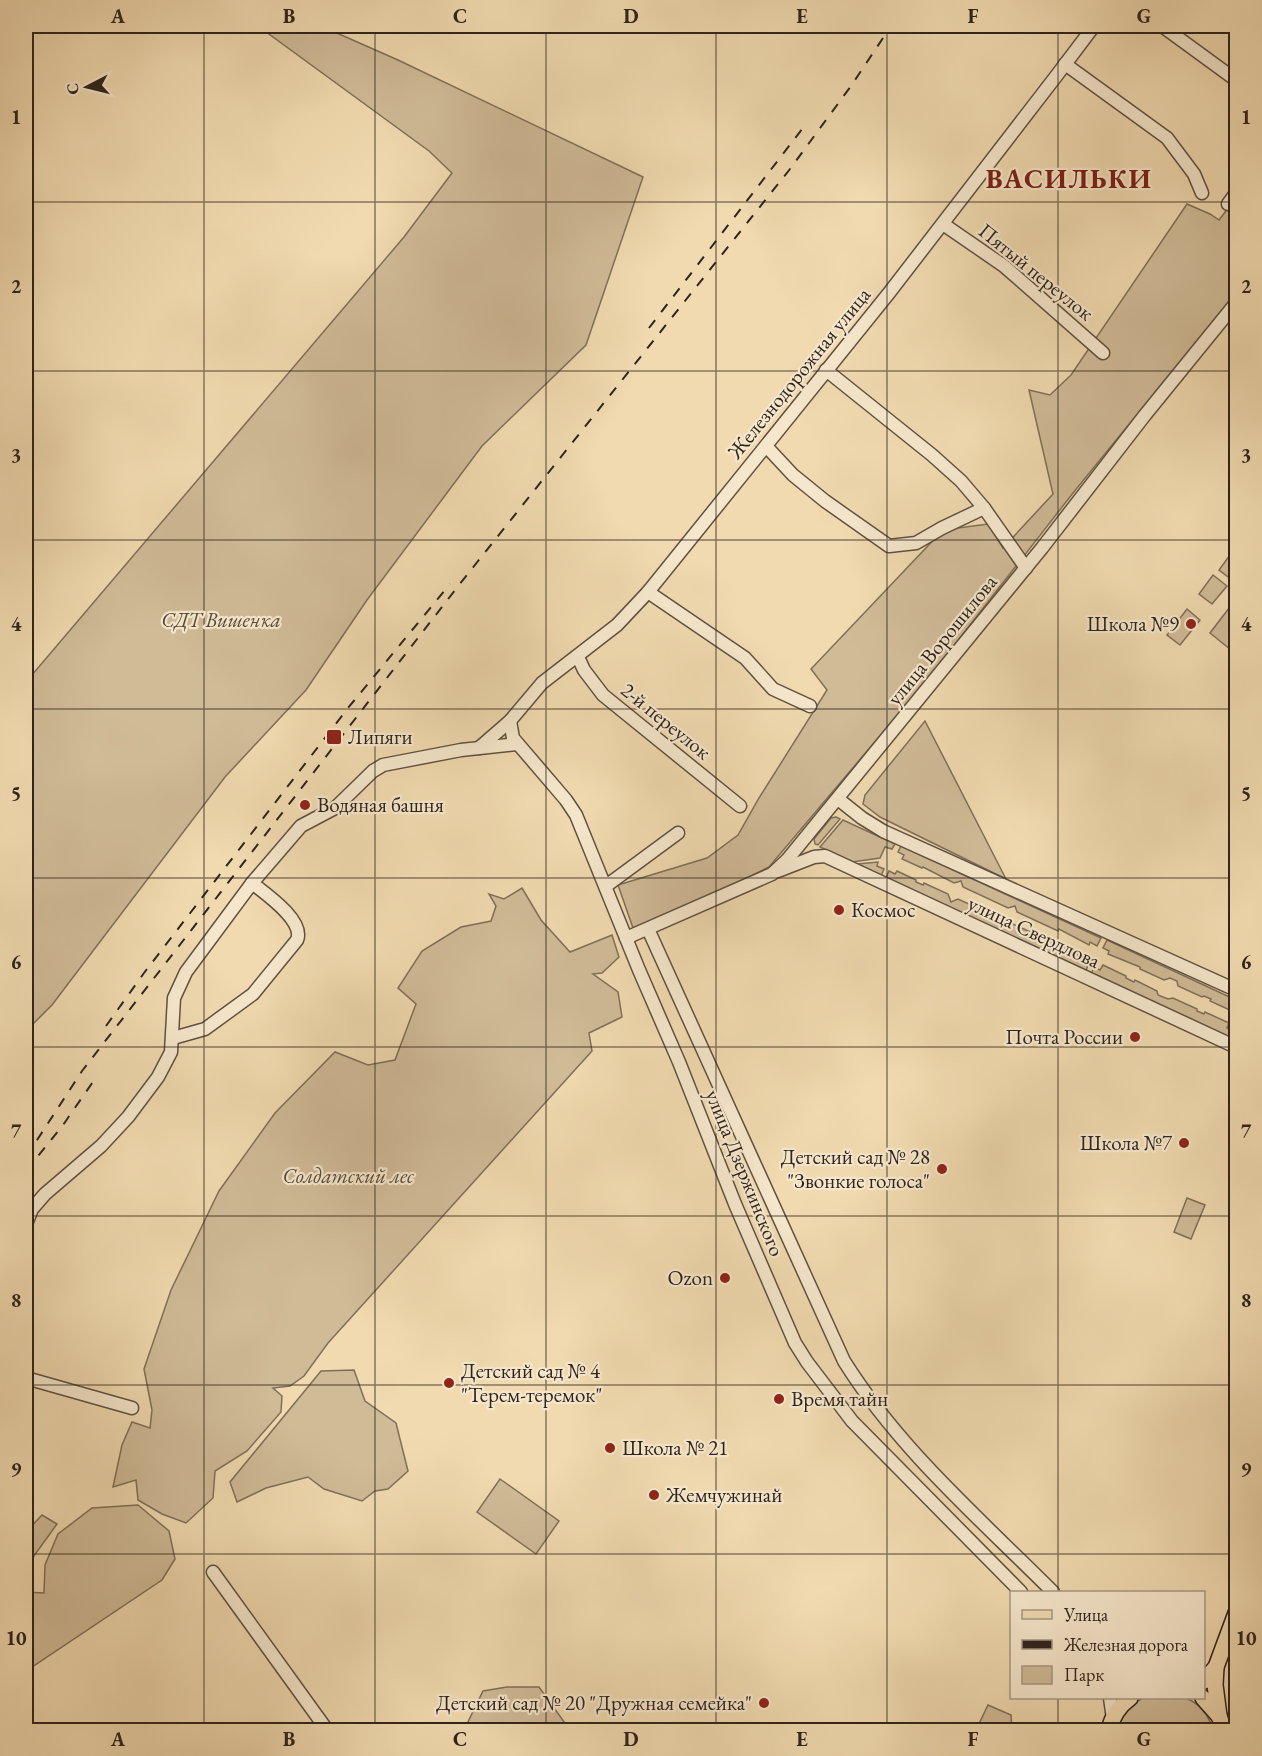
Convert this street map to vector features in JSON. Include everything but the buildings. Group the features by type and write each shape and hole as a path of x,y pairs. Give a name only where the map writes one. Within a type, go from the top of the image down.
{"main road":[{"path":"1224,1731 1219,1716 1215,1685 1216,1667 1236,1613"},
{"path":"1205,1679 1216,1667"},
{"path":"1111,1725 1122,1703 1128,1699"},
{"path":"1204,1699 1219,1716"}],"street":[{"name":"Железнодорожная улица","path":"479,748 510,721 542,683 617,625 648,592 943,224 1094,26"},
{"path":"1162,26 1236,80"},
{"path":"1065,64 1167,138 1194,174 1202,193"},
{"path":"1228,204 1236,193"},
{"name":"Пятый переулок","path":"943,224 1004,266 1103,352"},
{"name":"улица Ворошилова","path":"626,938 772,874 800,846 1026,568 1236,303"},
{"path":"826,370 961,481 984,508 1026,568"},
{"path":"766,446 793,475 825,501 889,546 916,543 984,508"},
{"path":"648,592 745,658 773,689 810,706"},
{"name":"2-й переулок","path":"578,657 584,670 603,695 740,806"},
{"name":"улица Дзержинского","path":"510,721 511,732 517,744 566,800 576,815 679,1062 735,1204 795,1343 852,1421 1019,1591"},
{"path":"26,1224 32,1209 45,1194 101,1146 128,1117 166,1065 173,1038 174,998 186,972 252,883 301,826 335,808 373,771 394,762 517,744"},
{"name":"улица Свердлова","path":"838,799 856,815 883,831 1236,990"},
{"path":"606,886 678,833"},
{"name":"улица Свердлова","path":"772,874 814,857 825,856 1236,1047"},
{"path":"173,1038 205,1029 253,994 297,940 299,932 295,923 274,900 252,883"},
{"name":"улица Дзержинского","path":"648,929 844,1360 863,1391 909,1446 1051,1591"},
{"path":"26,1378 132,1408"},
{"path":"213,1572 327,1731"},
{"path":"1110,1699 1111,1725"}],"green space":[{"name":"СДТ Вишенка","path":"258,26 321,26 398,60 643,177 586,345 482,446 367,600 306,690 225,777 52,1005 26,1031 26,682 404,237 452,173 429,151"},
{"path":"1236,198 1236,293 1073,493 928,679 769,867 688,907 633,928 618,885 707,858 738,835 827,690 811,669 943,530 988,524 1003,548 1053,494 1029,390 1050,395 1071,375 1187,204 1219,220"},
{"path":"1235,548 1236,574 1232,580 1219,570"},
{"path":"1213,575 1227,586 1212,604 1199,594"},
{"path":"1236,599 1236,654 1210,633"},
{"path":"1187,609 1200,620 1180,645 1167,635"},
{"path":"925,721 1006,879 880,817 863,804 865,795"},
{"path":"831,818 840,819 818,845 815,844 814,839"},
{"path":"843,820 895,844 892,849 885,847 880,858 852,862 820,847"},
{"path":"901,846 1101,938 1097,946 1090,942 1089,945 1059,929 1058,931 1017,912 1015,906 1008,908 963,887 961,881 954,883 902,859 904,855 898,852"},
{"path":"878,862 877,866 884,869 881,876 857,864"},
{"path":"889,871 895,874 897,871 916,882 923,885 924,883 948,894 951,902 958,899 1002,919 1005,926 1013,924 1052,942 1058,948 1060,946 1084,957 1082,962 1088,965 1086,971 886,878"},
{"name":"Солдатский лес","path":"522,888 541,920 570,952 612,935 619,957 602,973 593,974 618,992 622,1017 589,1033 592,1051 328,1343 304,1376 290,1386 273,1388 282,1396 281,1412 247,1451 215,1471 213,1498 186,1523 162,1514 138,1500 136,1480 113,1487 122,1445 132,1422 150,1428 152,1410 144,1369 171,1290 219,1191 275,1113 335,1052 368,1065 395,1060 416,1004 398,988 422,951 461,927 491,921 496,906 489,894 504,899"},
{"path":"1107,940 1236,1000 1234,1012 1210,1001 1211,999 1178,986 1177,981 1170,978 1164,980 1108,954 1109,951 1103,948"},
{"path":"1103,965 1134,982 1135,980 1157,991 1158,995 1168,999 1173,998 1197,1011 1204,1014 1205,1012 1229,1023 1227,1028 1233,1031 1230,1038 1091,974 1094,967 1100,970"},
{"path":"1187,1198 1205,1205 1191,1239 1174,1232"},
{"path":"354,1370 365,1401 396,1423 408,1471 388,1489 375,1491 362,1501 324,1489 308,1477 266,1488 237,1502 230,1482 321,1371"},
{"path":"500,1479 559,1521 536,1554 477,1512"},
{"path":"138,1505 169,1531 175,1559 162,1580 26,1671 26,1592 44,1593 45,1565 58,1534 92,1508"},
{"path":"42,1515 57,1524 26,1567 26,1532"},
{"path":"507,1687 539,1687 570,1730 464,1730 483,1691"},
{"path":"1142,1699 1188,1699 1203,1711 1213,1730 1117,1730 1121,1720 1134,1704"},
{"path":"988,1705 1011,1715 1012,1730 976,1730"}],"railway":[{"path":"26,1157 82,1071 459,585 790,169 851,86 891,26"},
{"path":"649,328 806,124"},
{"path":"106,1026 144,973 348,708 450,584"},
{"path":"26,1171 63,1125 97,1076"}],"place":[{"name":"Школа №9","path":"1191,624"},
{"name":"Липяги","path":"334,737"},
{"name":"Водяная башня","path":"305,805"},
{"name":"Космос","path":"839,910"},
{"name":"Почта России","path":"1135,1037"},
{"name":"Школа №7","path":"1184,1143"},
{"name":"Детский сад № 28 \"Звонкие голоса\"","path":"942,1169"},
{"name":"Ozon","path":"725,1278"},
{"name":"Детский сад № 4 \"Терем-теремок\"","path":"449,1383"},
{"name":"Время тайн","path":"779,1399"},
{"name":"Школа № 21","path":"610,1448"},
{"name":"Жемчужинай","path":"654,1495"},
{"name":"Детский сад № 20 \"Дружная семейка\"","path":"764,1703"}],"district":[{"name":"ВАСИЛЬКИ","path":"1069,179"}]}
